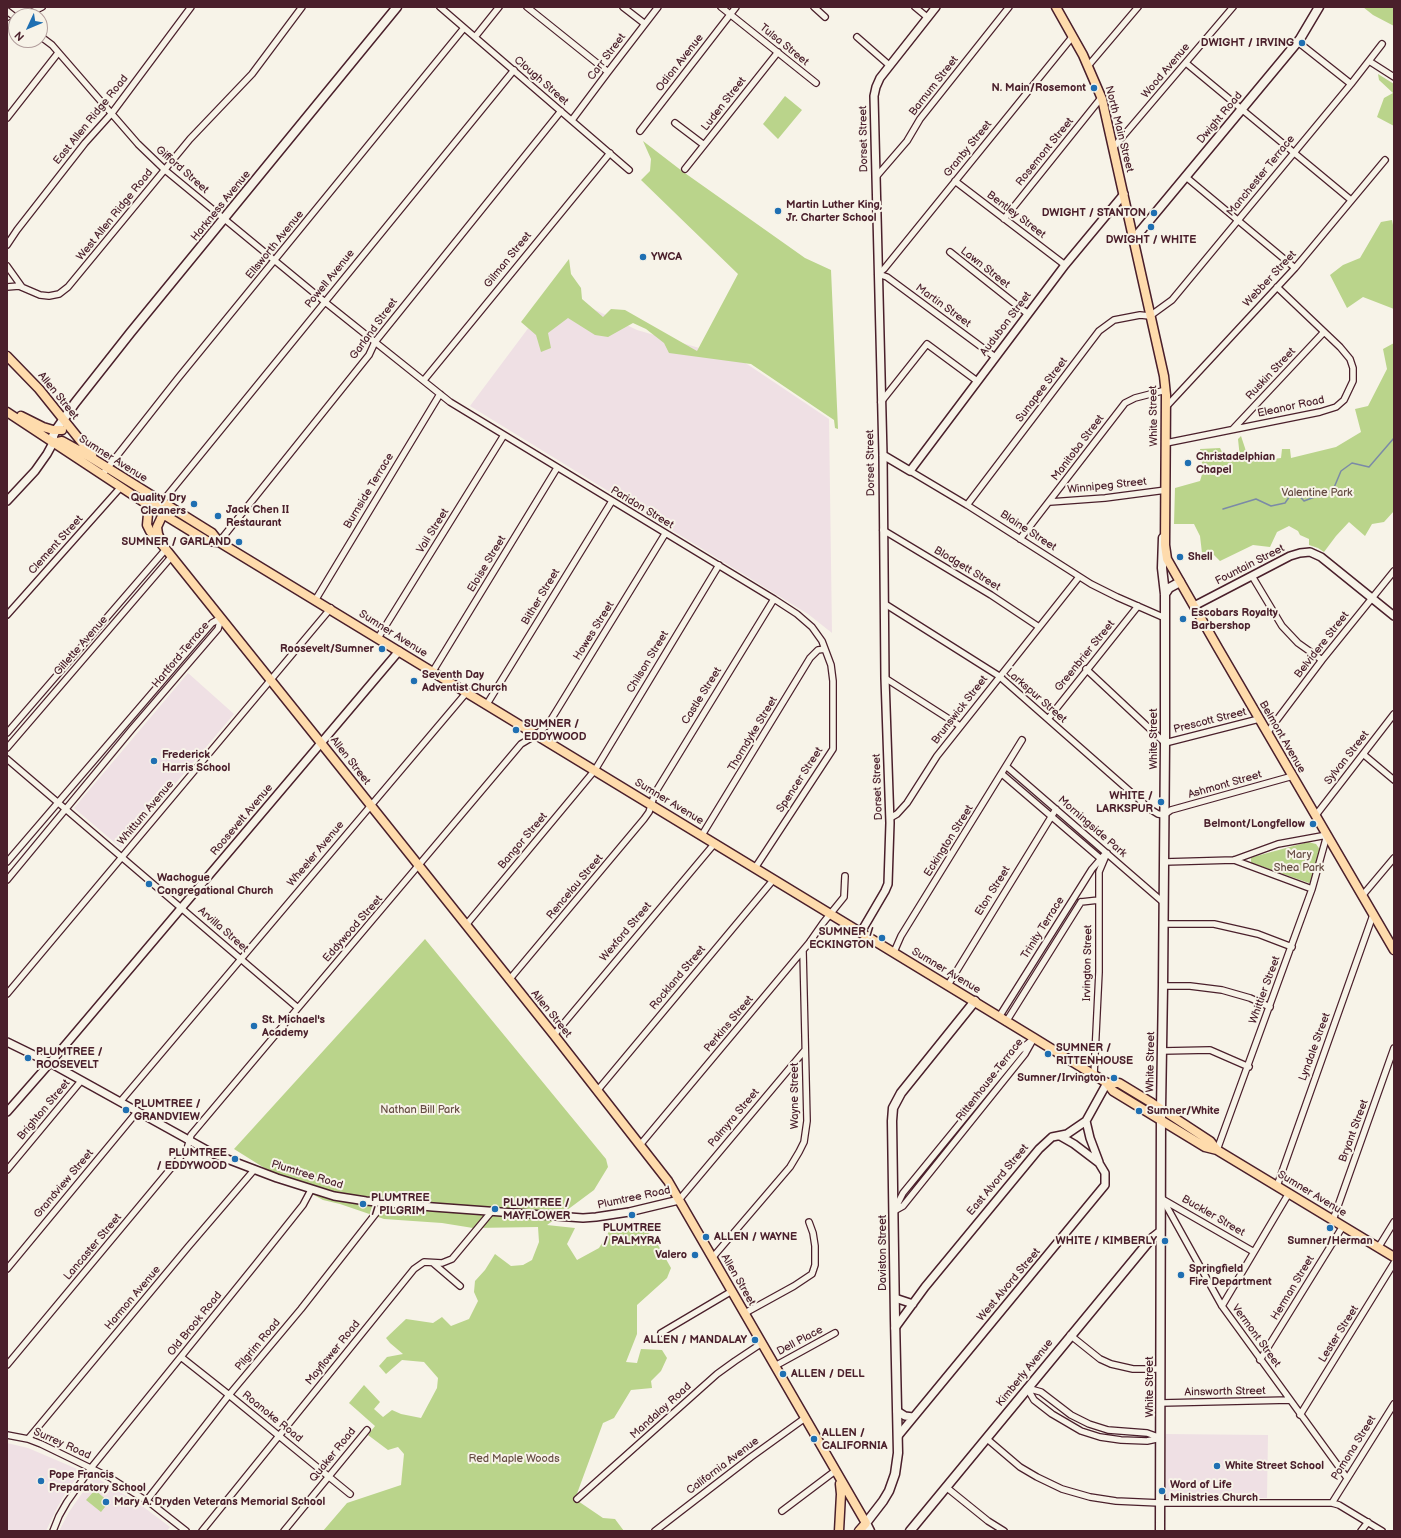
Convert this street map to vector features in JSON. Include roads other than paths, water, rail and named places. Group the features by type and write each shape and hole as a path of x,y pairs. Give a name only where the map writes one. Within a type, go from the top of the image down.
{"main road":[{"name":"Harkness Avenue","path":"59,430 78,398 397,7"},
{"name":"North Main Street","path":"1056,7 1088,66 1101,98 1124,194"},
{"name":"Dwight Road","path":"1133,240 1298,42 1317,8"},
{"name":"White Street","path":"1124,194 1166,390 1165,530 1162,549 1162,568 1165,594 1165,743 1161,1109 1162,1198 1160,1232 1162,1369 1160,1531"},
{"name":"Allen Street","path":"7,356 39,389 88,451 107,468"},
{"name":"Sumner Avenue","path":"7,412 23,417 43,427 59,430"},
{"name":"Sumner Avenue","path":"7,412 152,508 207,540 219,542 331,608 1107,1083 1114,1091 1205,1147 1218,1150"},
{"path":"53,443 53,436 59,430"},
{"name":"Sumner Avenue","path":"53,443 61,441 64,442 212,533 219,542"},
{"name":"Allen Street","path":"162,502 163,514 157,529 165,548"},
{"path":"152,508 162,502"},
{"name":"Allen Street","path":"152,508 147,517 148,527 554,1035 668,1181 870,1531"},
{"name":"Belmont Avenue","path":"1165,530 1167,556 1180,582 1373,915 1391,938 1394,950"},
{"path":"1165,594 1169,588 1180,582"},
{"name":"Daviston Street","path":"866,1523 883,1502 891,1486 897,1461 898,1436 894,1298 892,1121 895,1103 901,1093 975,1002"},
{"name":"Sumner Avenue","path":"1107,1083 1119,1083 1210,1141 1218,1150 1394,1257"},
{"name":"Kimberly Avenue","path":"910,1531 1151,1239 1160,1232"},
{"path":"839,1479 841,1494 839,1531"},
{"path":"859,1531 866,1523"}],"street":[{"name":"East Allen Ridge Road","path":"7,246 17,230 85,143 112,113 191,7"},
{"name":"West Allen Ridge Road","path":"7,287 22,287 37,294 49,296 65,291 190,139 252,74 302,7"},
{"name":"Clough Street","path":"440,7 630,170"},
{"path":"475,37 499,7"},
{"path":"527,7 608,72"},
{"path":"622,7 645,24"},
{"name":"Carr Street","path":"572,120 658,7"},
{"name":"Tulsa Street","path":"721,7 816,83"},
{"name":"Odion Avenue","path":"640,131 736,7"},
{"path":"814,7 826,17"},
{"path":"915,7 927,17"},
{"name":"Dorset Street","path":"861,932 888,884 890,818 874,94 878,81 889,65 936,7"},
{"name":"Barnum Street","path":"876,177 908,139 920,119 1009,7"},
{"path":"1088,66 1138,7"},
{"name":"Wood Avenue","path":"1113,148 1233,7"},
{"name":"Ellsworth Avenue","path":"102,476 179,377 464,28"},
{"name":"Granby Street","path":"878,274 884,269 1073,36"},
{"path":"857,37 889,65"},
{"path":"1298,42 1351,84"},
{"name":"Gifford Street","path":"48,43 138,144 165,170 325,302 440,394"},
{"name":"Manchester Terrace","path":"1150,316 1172,300 1351,84 1382,44"},
{"name":"Luden Street","path":"685,169 778,52"},
{"path":"7,118 58,53"},
{"path":"1369,61 1394,78"},
{"path":"1186,63 1351,200"},
{"name":"Powell Avenue","path":"162,502 514,70"},
{"name":"Rosemont Street","path":"1004,219 1101,98"},
{"name":"Garland Street","path":"219,542 369,355 375,342 561,110"},
{"path":"675,123 704,145"},
{"name":"Gilman Street","path":"424,380 610,153"},
{"name":"Webber Street","path":"1166,407 1295,268 1385,160"},
{"path":"1186,177 1295,268"},
{"name":"Bentley Street","path":"955,181 1065,265"},
{"name":"Audubon Street","path":"910,471 1065,265 1124,194"},
{"name":"Lawn Street","path":"950,252 1028,314"},
{"path":"7,266 22,287"},
{"name":"Martin Street","path":"878,274 887,277 995,357"},
{"name":"Eleanor Road","path":"1166,443 1320,412 1332,408 1342,402 1352,384 1354,373 1352,364 1344,351 1277,287"},
{"name":"Sunapee Street","path":"966,505 1101,329 1114,320 1150,316"},
{"name":"Ruskin Street","path":"1233,429 1324,332"},
{"path":"881,403 927,344 977,381"},
{"name":"Manitoba Street","path":"1020,539 1050,502 1124,403 1135,398 1166,390"},
{"name":"Paridon Street","path":"440,394 455,406 774,599 807,622 817,634 825,649"},
{"name":"Burnside Terrace","path":"316,599 440,394"},
{"name":"Vail Street","path":"378,638 504,435"},
{"path":"7,501 36,471 53,443"},
{"name":"Blaine Street","path":"883,455 966,505 1079,577 1112,595 1165,618"},
{"name":"Eloise Street","path":"433,671 557,468"},
{"name":"Clement Street","path":"7,615 120,488"},
{"name":"Winnipeg Street","path":"1050,502 1105,498 1166,490"},
{"name":"Bither Street","path":"487,704 612,501"},
{"name":"Blodgett Street","path":"883,530 991,595 1039,627"},
{"name":"Howes Street","path":"536,734 549,723 665,534"},
{"name":"Gillette Avenue","path":"7,733 165,548"},
{"name":"Fountain Street","path":"1194,606 1290,556 1310,552 1321,557 1394,616"},
{"name":"Gillette Avenue","path":"7,748 172,556"},
{"name":"Chilson Street","path":"595,770 719,566"},
{"name":"Belvidere Street","path":"1267,733 1322,660 1394,570"},
{"path":"1252,576 1282,626 1298,643 1322,660"},
{"name":"Brunswick Street","path":"890,818 908,804 930,766 960,726 1079,577"},
{"name":"Castle Street","path":"652,805 652,800 655,793 682,746 774,599"},
{"name":"Larkspur Street","path":"885,604 1000,676 1150,809 1164,815"},
{"name":"Greenbrier Street","path":"1048,719 1086,669 1138,606"},
{"name":"Whittum Avenue","path":"7,994 331,608"},
{"name":"Hartford Terrace","path":"7,862 212,623 221,618"},
{"name":"Hartford Terrace","path":"7,880 218,629 221,618"},
{"name":"Thorndyke Street","path":"702,835 810,658 818,650 825,649"},
{"name":"Spencer Street","path":"755,868 833,749 832,670 825,649"},
{"path":"78,650 85,657"},
{"name":"Roosevelt Avenue","path":"7,1112 399,651"},
{"path":"1086,669 1165,743"},
{"path":"886,678 960,726"},
{"name":"Wheeler Avenue","path":"120,1102 467,692"},
{"name":"Sylvan Street","path":"1316,816 1394,714"},
{"name":"Prescott Street","path":"1165,743 1259,719"},
{"name":"Eddywood Street","path":"189,1140 191,1135 522,744 536,734"},
{"name":"Eckington Street","path":"894,952 901,936 1022,740"},
{"path":"1363,754 1394,780"},
{"name":"Arvilla Street","path":"7,759 298,1008"},
{"name":"Morningside Park","path":"1006,766 1164,903"},
{"name":"Bangor Street","path":"466,925 595,770"},
{"name":"Morningside Park","path":"1002,774 1101,859"},
{"name":"Ashmont Street","path":"1164,815 1171,810 1293,776"},
{"name":"Rencelau Street","path":"509,980 644,820 652,805"},
{"name":"Eton Street","path":"948,985 1056,809"},
{"path":"1164,862 1234,860 1278,844 1327,835"},
{"name":"Whittier Street","path":"1218,1150 1292,947 1312,889 1327,835"},
{"name":"Wexford Street","path":"554,1035 715,844"},
{"name":"Trinity Terrace","path":"999,1017 1092,868 1107,853"},
{"name":"Irvington Street","path":"1094,1075 1099,972 1100,872 1107,853"},
{"path":"1362,896 1394,858"},
{"path":"1234,860 1312,889"},
{"name":"Perkins Street","path":"640,1145 803,951 844,897 845,876"},
{"name":"Rockland Street","path":"597,1091 774,880"},
{"path":"1074,898 1081,902"},
{"name":"Trinity Terrace","path":"1006,1022 1081,902 1100,900"},
{"name":"Lyndale Street","path":"1276,1186 1373,915"},
{"path":"1164,924 1214,924 1258,934 1292,947"},
{"name":"Wayne Street","path":"713,1257 790,1167 804,1142 807,1121 803,951"},
{"path":"1163,986 1190,986 1222,990 1250,998 1270,1007"},
{"name":"Rittenhouse Terrace","path":"894,1211 903,1193 1020,1050 1034,1038"},
{"name":"Plumtree Road","path":"7,1042 50,1063 214,1154 311,1190 342,1198 384,1203 589,1218 626,1212 678,1200"},
{"name":"Bryant Street","path":"1333,1220 1394,1048"},
{"name":"Palmyra Street","path":"678,1200 805,1050"},
{"path":"1162,1050 1210,1050 1248,1067"},
{"name":"Brighton Street","path":"7,1170 81,1081"},
{"name":"East Alvord Street","path":"895,1328 925,1287 1039,1149 1050,1138 1071,1132 1086,1121 1107,1083"},
{"name":"Grandview Street","path":"7,1269 137,1112"},
{"name":"West Alvord Street","path":"898,1436 1103,1188 1106,1176 1105,1170 1091,1142 1086,1121"},
{"path":"1060,1136 1100,1162"},
{"name":"Lancaster Street","path":"7,1365 187,1149 189,1140"},
{"name":"Harmon Avenue","path":"28,1439 254,1170"},
{"name":"Old Brook Road","path":"53,1531 67,1502 91,1468 303,1205 311,1190"},
{"path":"1222,1306 1289,1193"},
{"name":"Buckler Street","path":"1162,1198 1254,1252"},
{"name":"Vermont Street","path":"1162,1198 1222,1306 1347,1478"},
{"name":"Pilgrim Road","path":"147,1500 229,1395 301,1309 384,1203"},
{"name":"Mayflower Road","path":"202,1531 278,1435 414,1269 424,1262 445,1262 452,1259 492,1211"},
{"path":"745,1313 804,1280 814,1271 815,1246 813,1233 809,1222"},
{"path":"1378,1248 1394,1222"},
{"name":"Herman Street","path":"1260,1360 1342,1226"},
{"path":"433,1262 460,1286"},
{"name":"Lester Street","path":"1300,1415 1394,1263"},
{"path":"661,1333 732,1291"},
{"path":"894,1298 913,1304"},
{"name":"Dell Place","path":"775,1366 835,1333"},
{"path":"1070,1336 1100,1359 1111,1364 1133,1369 1162,1369"},
{"name":"Mandalay Road","path":"577,1500 717,1374 741,1356 762,1343"},
{"name":"Roanoke Road","path":"180,1357 350,1494"},
{"path":"1027,1388 1041,1392 1073,1416 1095,1426 1112,1430 1147,1433 1160,1438"},
{"path":"1027,1388 1034,1400 1052,1414 1069,1425 1087,1433 1110,1438 1147,1441 1160,1438"},
{"name":"Ainsworth Street","path":"1161,1403 1290,1400"},
{"name":"Pomona Street","path":"1332,1503 1393,1408"},
{"path":"897,1411 905,1416 914,1417"},
{"path":"1069,1425 1073,1416"},
{"name":"California Avenue","path":"655,1531 751,1457 805,1418"},
{"name":"Quaker Road","path":"284,1531 367,1430"},
{"path":"1110,1438 1112,1430"},
{"name":"Surrey Road","path":"7,1436 28,1439 53,1449 109,1477 147,1500 186,1531"},
{"path":"986,1438 1020,1467 1046,1482 1080,1495 1105,1500 1160,1503 1332,1503 1339,1505 1382,1531"},
{"path":"782,1511 835,1471"},
{"path":"946,1487 988,1521 1004,1531"},
{"path":"1361,1531 1368,1522"}],"waterway":[{"path":"1223,509 1256,499 1271,506 1285,503 1294,490 1304,501 1333,490 1341,471 1352,463 1369,467 1394,438"}],"place":[{"name":"DWIGHT / IRVING","path":"1302,43"},
{"name":"N. Main/Rosemont","path":"1094,88"},
{"name":"Martin Luther King, Jr. Charter School","path":"778,211"},
{"name":"DWIGHT / STANTON","path":"1154,213"},
{"name":"DWIGHT / WHITE","path":"1151,227"},
{"name":"YWCA","path":"643,257"},
{"name":"Christadelphian Chapel","path":"1188,463"},
{"name":"Quality Dry Cleaners","path":"194,504"},
{"name":"Jack Chen II Restaurant","path":"218,516"},
{"name":"SUMNER / GARLAND","path":"239,542"},
{"name":"Shell","path":"1180,557"},
{"name":"Escobars Royalty Barbershop","path":"1183,619"},
{"name":"Roosevelt/Sumner","path":"382,649"},
{"name":"Seventh Day Adventist Church","path":"414,681"},
{"name":"SUMNER / EDDYWOOD","path":"516,730"},
{"name":"Frederick Harris School","path":"154,761"},
{"name":"WHITE / LARKSPUR","path":"1161,802"},
{"name":"Belmont/Longfellow","path":"1313,824"},
{"name":"Wachogue Congregational Church","path":"149,884"},
{"name":"SUMNER / ECKINGTON","path":"882,938"},
{"name":"St. Michael's Academy","path":"254,1026"},
{"name":"SUMNER / RITTENHOUSE","path":"1048,1054"},
{"name":"PLUMTREE / ROOSEVELT","path":"28,1058"},
{"name":"Sumner/Irvington","path":"1114,1078"},
{"name":"PLUMTREE / GRANDVIEW","path":"126,1110"},
{"name":"Sumner/White","path":"1139,1111"},
{"name":"PLUMTREE / EDDYWOOD","path":"235,1159"},
{"name":"PLUMTREE / PILGRIM","path":"363,1204"},
{"name":"PLUMTREE / MAYFLOWER","path":"495,1209"},
{"name":"PLUMTREE / PALMYRA","path":"632,1215"},
{"name":"Sumner/Herman","path":"1330,1228"},
{"name":"ALLEN / WAYNE","path":"706,1237"},
{"name":"WHITE / KIMBERLY","path":"1165,1241"},
{"name":"Valero","path":"695,1255"},
{"name":"Springfield Fire Department","path":"1181,1275"},
{"name":"ALLEN / MANDALAY","path":"755,1340"},
{"name":"ALLEN / DELL","path":"783,1374"},
{"name":"ALLEN / CALIFORNIA","path":"814,1439"},
{"name":"White Street School","path":"1217,1466"},
{"name":"Pope Francis Preparatory School","path":"41,1481"},
{"name":"Word of Life Ministries Church","path":"1162,1491"},
{"name":"Mary A. Dryden Veterans Memorial School","path":"106,1502"}],"park label":[{"name":"Valentine Park","path":"1317,493"},
{"name":"Mary Shea Park","path":"1299,861"},
{"name":"Nathan Bill Park","path":"420,1110"},
{"name":"Red Maple Woods","path":"514,1459"}]}
